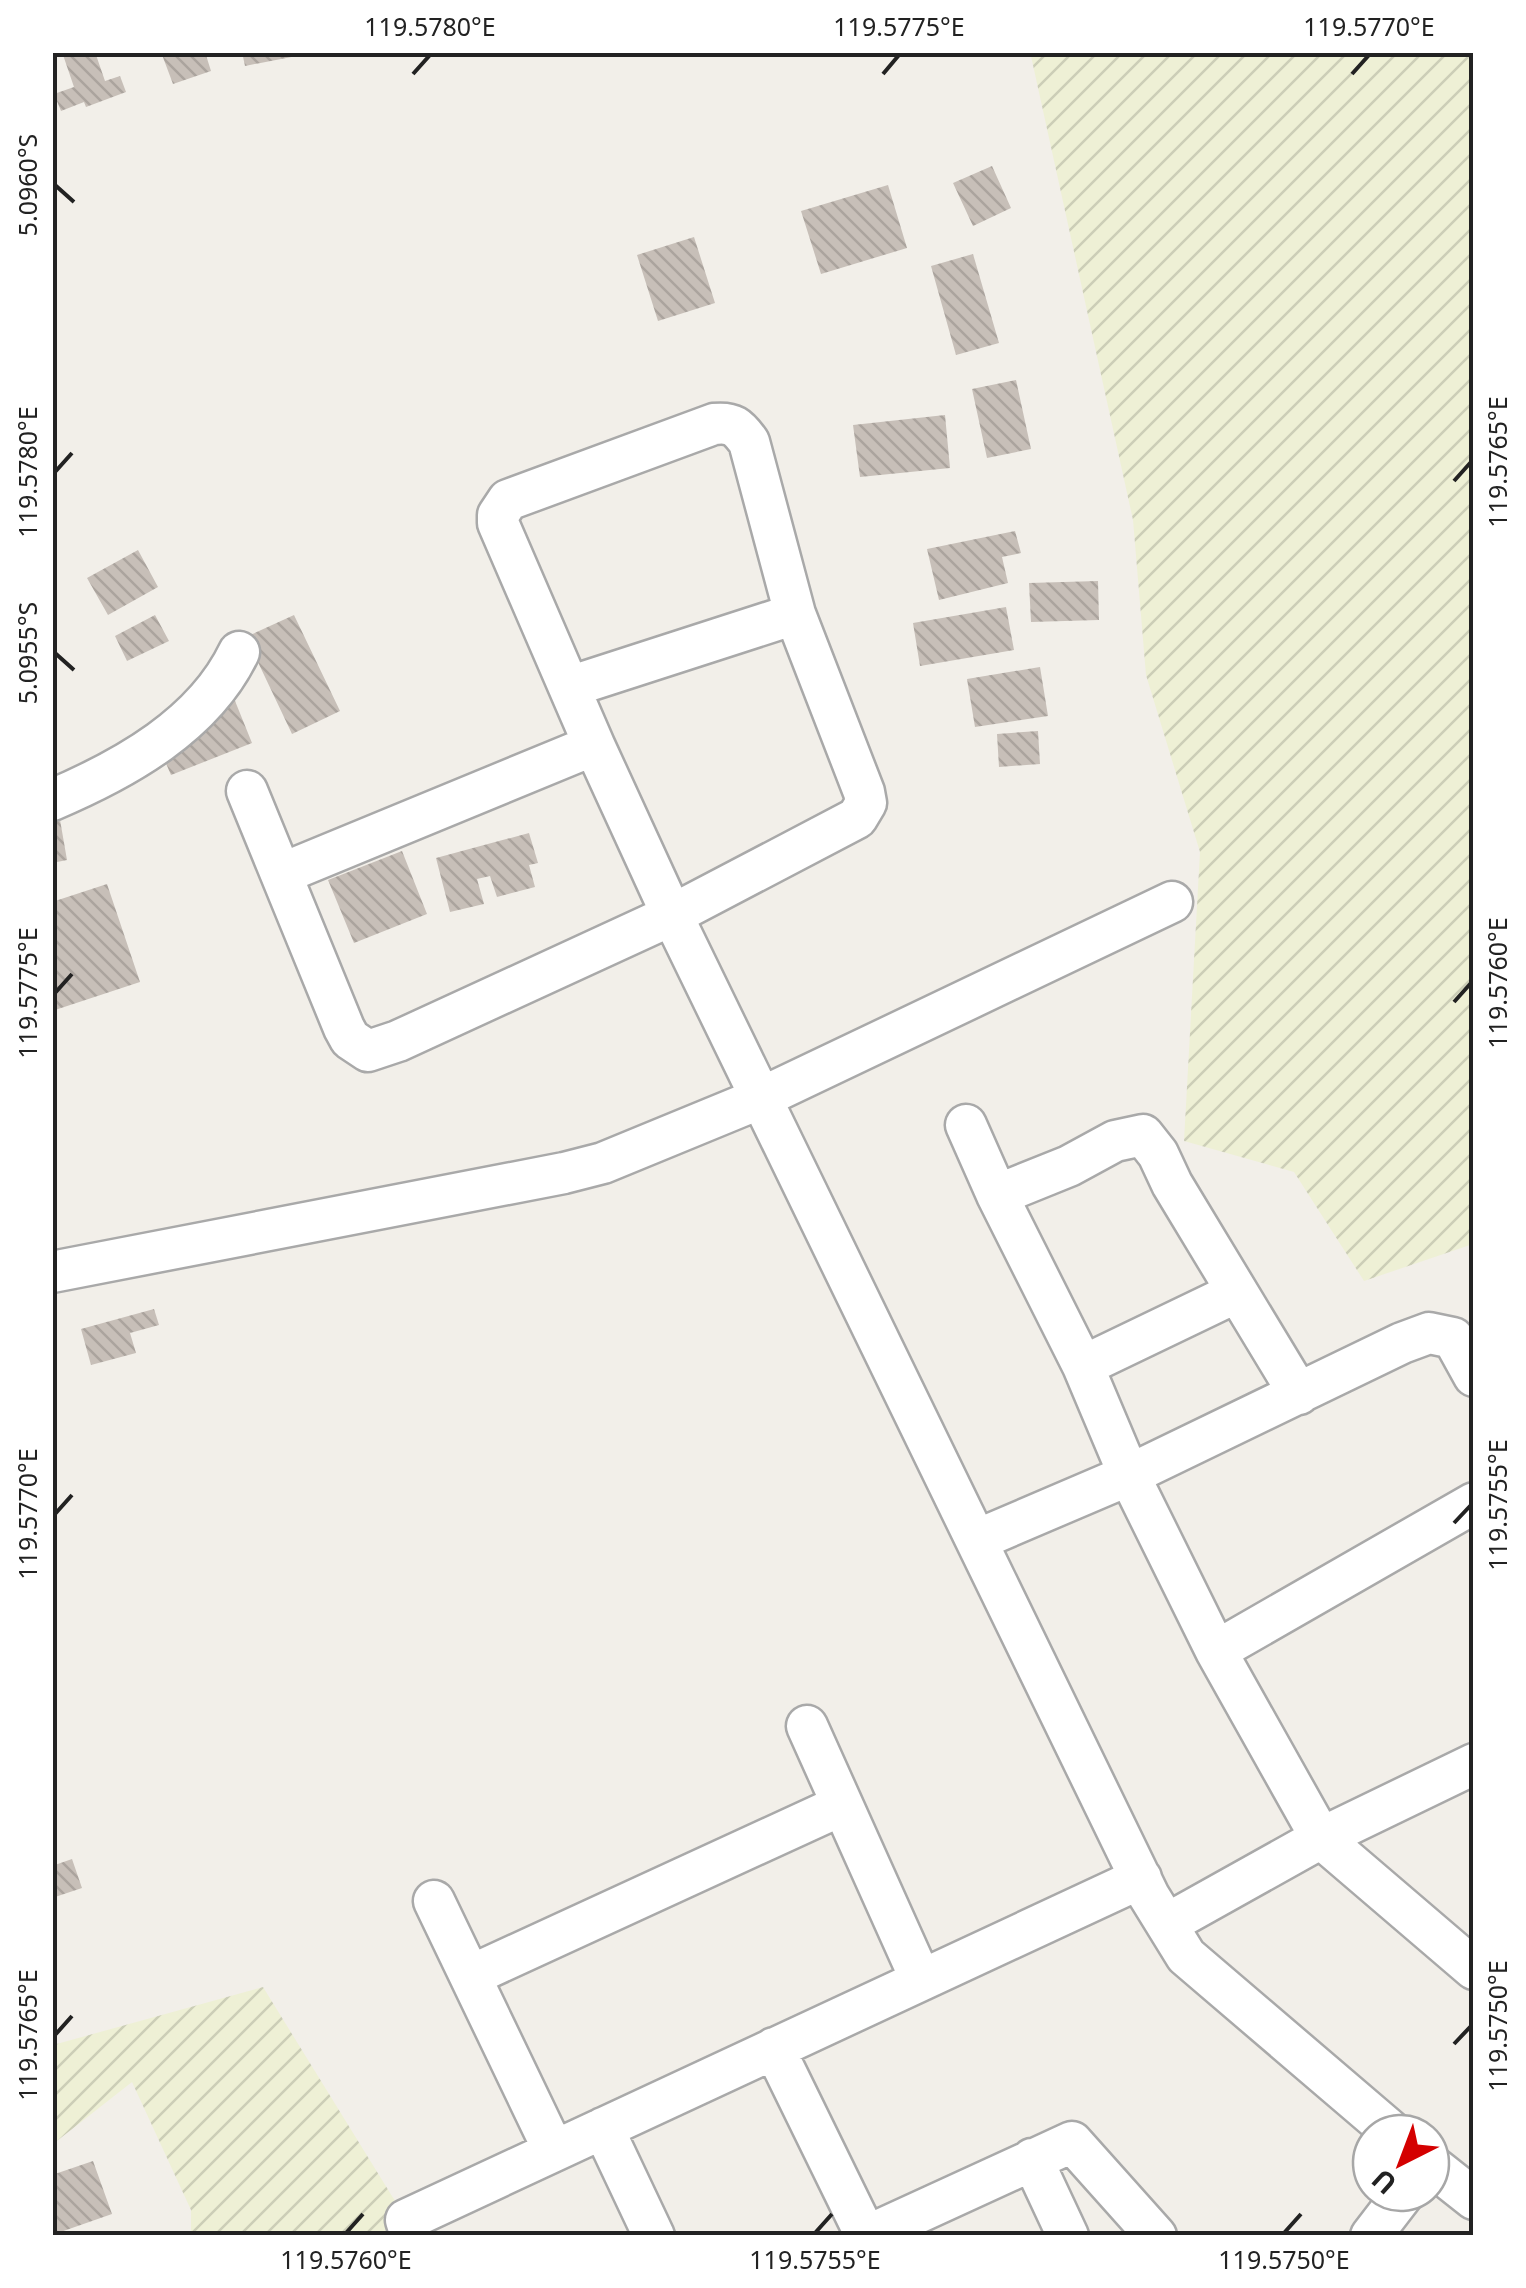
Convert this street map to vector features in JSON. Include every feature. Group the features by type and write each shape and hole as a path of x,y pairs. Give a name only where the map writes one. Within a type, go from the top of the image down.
{"street":[{"path":"247,791 344,1028 350,1039 368,1051 398,1041 672,914 853,820 866,803 794,614 749,442 738,426 729,422 714,424 508,500 502,506 498,523 672,914 1140,1878 1186,1956 1370,2113"},
{"path":"569,686 794,614"},
{"path":"52,800 99,780 158,744 226,679 239,652"},
{"path":"281,874 594,746"},
{"path":"52,1272 564,1174 603,1163 761,1098 1172,902"},
{"path":"966,1125 1216,1650 1321,1838 1474,1969"},
{"path":"997,1195 1069,1166 1115,1142 1142,1134 1158,1154 1172,1184 1298,1394"},
{"path":"1084,1366 1237,1292"},
{"path":"978,1540 1429,1334 1453,1338 1474,1376"},
{"path":"1216,1650 1474,1504"},
{"path":"807,1726 921,1980"},
{"path":"1167,1924 1321,1838 1474,1764"},
{"path":"470,1976 842,1805"},
{"path":"412,2236 406,2220 1140,1878"},
{"path":"434,1900 554,2151"},
{"path":"774,2048 866,2236 1072,2142 1156,2236"},
{"path":"603,2128 654,2236"},
{"path":"1032,2159 1068,2236"},
{"path":"1451,2180 1474,2198"},
{"path":"1371,2236 1389,2213"}],"green space":[{"path":"1036,52 1473,53 1473,1244 1364,1281 1294,1172 1184,1141 1200,852 1146,675 1133,520 1031,56"},
{"path":"263,1987 416,2235 191,2235 191,2210 132,2082 53,2144 53,2045"}],"building":[{"path":"62,52 95,52 105,81 120,76 126,92 86,107 84,102 61,111 54,94 74,87"},
{"path":"161,52 205,52 211,71 173,84"},
{"path":"242,52 307,52 307,54 245,66"},
{"path":"992,166 1011,208 973,226 953,183"},
{"path":"888,185 907,248 821,274 801,211"},
{"path":"694,237 715,303 658,321 637,255"},
{"path":"973,254 999,343 956,355 931,266"},
{"path":"1016,380 1031,449 987,458 972,389"},
{"path":"945,415 950,468 860,477 853,425"},
{"path":"1015,531 1021,553 1002,557 1008,583 939,600 927,549"},
{"path":"138,550 158,587 108,615 87,578"},
{"path":"1098,581 1099,620 1031,622 1029,583"},
{"path":"1006,607 1014,650 920,666 913,623"},
{"path":"155,615 169,641 127,661 115,636"},
{"path":"294,615 340,711 292,734 246,637"},
{"path":"1040,667 1048,716 975,727 967,679"},
{"path":"231,691 252,743 171,775 149,724"},
{"path":"1038,731 1040,764 999,767 997,734"},
{"path":"59,814 67,860 52,863 52,815"},
{"path":"529,833 538,863 529,865 535,887 497,897 490,876 477,879 484,904 450,912 436,858"},
{"path":"402,851 427,914 354,943 328,880"},
{"path":"107,884 140,982 52,1011 52,902"},
{"path":"154,1309 159,1325 130,1333 136,1353 91,1365 81,1329"},
{"path":"72,1859 82,1888 52,1898 52,1866"},
{"path":"93,2161 112,2214 52,2235 52,2175"}]}
